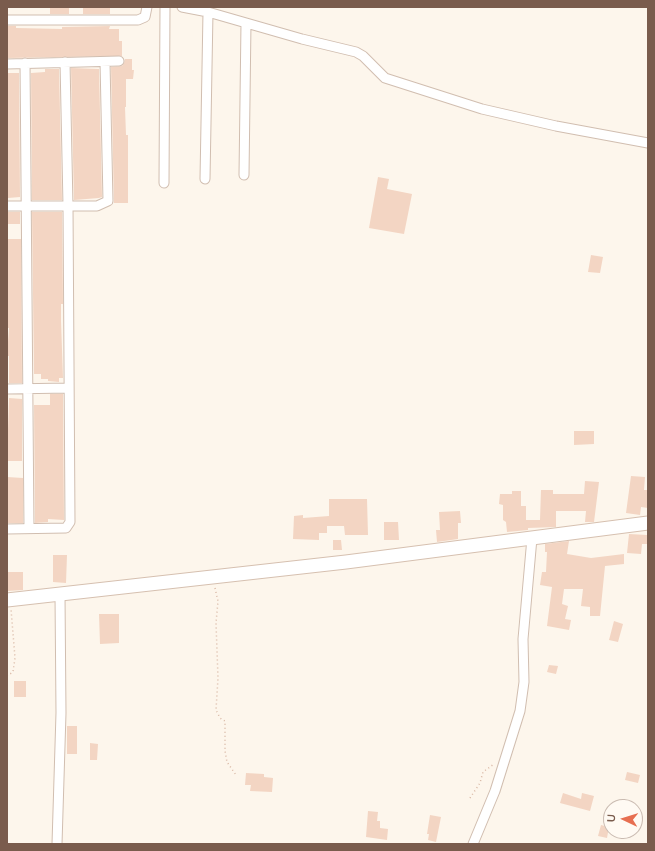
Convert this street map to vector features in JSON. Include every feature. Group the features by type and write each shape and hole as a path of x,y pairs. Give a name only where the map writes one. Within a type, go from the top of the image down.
{"main road":[{"path":"9,600 214,577 648,523"}],"street":[{"path":"7,20 138,20 145,17 147,7"},
{"path":"164,183 165,7"},
{"path":"182,7 208,12 356,52 363,56 385,78 482,109 556,126 648,143"},
{"path":"205,179 208,12"},
{"path":"244,175 246,23"},
{"path":"7,64 119,61"},
{"path":"7,529 66,528 70,522 68,206 65,62"},
{"path":"7,206 97,206 108,201 105,62"},
{"path":"25,63 29,528"},
{"path":"7,389 69,388"},
{"path":"473,844 496,791 520,711 524,682 523,639 532,538"},
{"path":"57,844 61,713 60,594"}],"path":[{"path":"214,577 218,601 216,631 218,678 216,710 220,718 224,721 227,762 236,775"},
{"path":"7,676 13,672 15,658 9,600"},
{"path":"470,798 480,783 483,772 498,762 509,750"}],"building":[{"path":"50,7 69,7 69,14 50,14"},
{"path":"83,7 110,7 110,14 83,14"},
{"path":"7,26 16,26 16,28 62,29 62,27 110,26 109,29 119,29 119,41 122,41 122,56 7,58"},
{"path":"125,59 132,59 132,70 134,70 133,79 126,79 125,107 126,135 128,135 128,203 114,203 111,67 122,66"},
{"path":"71,68 99,69 102,197 99,198 74,200"},
{"path":"45,69 59,69 62,200 32,200 31,73 45,72"},
{"path":"7,73 19,73 20,197 8,198"},
{"path":"378,177 389,179 387,189 412,194 404,234 369,228"},
{"path":"7,212 20,212 20,224 7,224"},
{"path":"32,212 62,212 63,304 61,304 61,321 63,378 59,378 59,382 41,379 41,374 34,374"},
{"path":"7,239 21,239 22,383 9,383 9,356 7,356 9,328 7,328"},
{"path":"591,255 603,257 600,273 588,272"},
{"path":"50,394 63,394 64,520 48,519 48,522 35,523 34,405 50,405"},
{"path":"9,398 22,399 22,461 7,461"},
{"path":"574,431 594,431 594,444 574,445"},
{"path":"631,476 645,477 644,490 648,490 648,508 641,507 640,515 626,513"},
{"path":"7,477 23,478 23,523 7,523"},
{"path":"585,481 599,482 594,522 585,522 586,511 556,511 556,527 528,528 528,530 507,532 506,522 503,520 503,505 499,504 500,494 512,494 512,491 521,491 521,506 526,506 526,520 540,520 541,490 553,490 553,494 584,494"},
{"path":"329,499 367,499 368,535 345,535 344,526 327,526 327,533 319,533 319,540 293,539 294,516 303,515 303,518 329,516"},
{"path":"460,511 461,523 458,523 458,539 437,542 436,530 440,530 439,512"},
{"path":"384,522 398,522 399,540 384,540"},
{"path":"629,534 647,535 647,544 642,544 641,554 627,553"},
{"path":"333,540 341,540 342,550 333,550"},
{"path":"569,541 567,554 591,558 624,554 624,564 605,566 600,616 590,616 590,607 581,606 583,589 564,589 562,604 568,606 565,619 571,620 569,630 547,626 552,587 540,585 542,572 546,572 547,552 545,552 545,544"},
{"path":"53,555 67,555 66,583 53,582"},
{"path":"7,572 23,572 23,590 7,591"},
{"path":"99,614 119,614 119,643 100,644"},
{"path":"614,621 623,624 618,642 609,640"},
{"path":"549,665 558,666 556,674 547,672"},
{"path":"14,681 26,681 26,697 14,697"},
{"path":"67,726 77,726 77,754 67,754"},
{"path":"90,743 98,744 97,760 90,760"},
{"path":"627,772 640,775 638,783 625,780"},
{"path":"246,773 264,774 264,777 273,778 272,792 250,791 251,785 245,785"},
{"path":"563,793 581,799 582,793 594,796 590,811 560,803"},
{"path":"368,811 378,812 377,821 380,821 380,828 388,829 387,840 366,837"},
{"path":"430,815 441,817 436,842 428,840 429,834 427,834"},
{"path":"601,825 603,826 603,837 598,836"}]}
